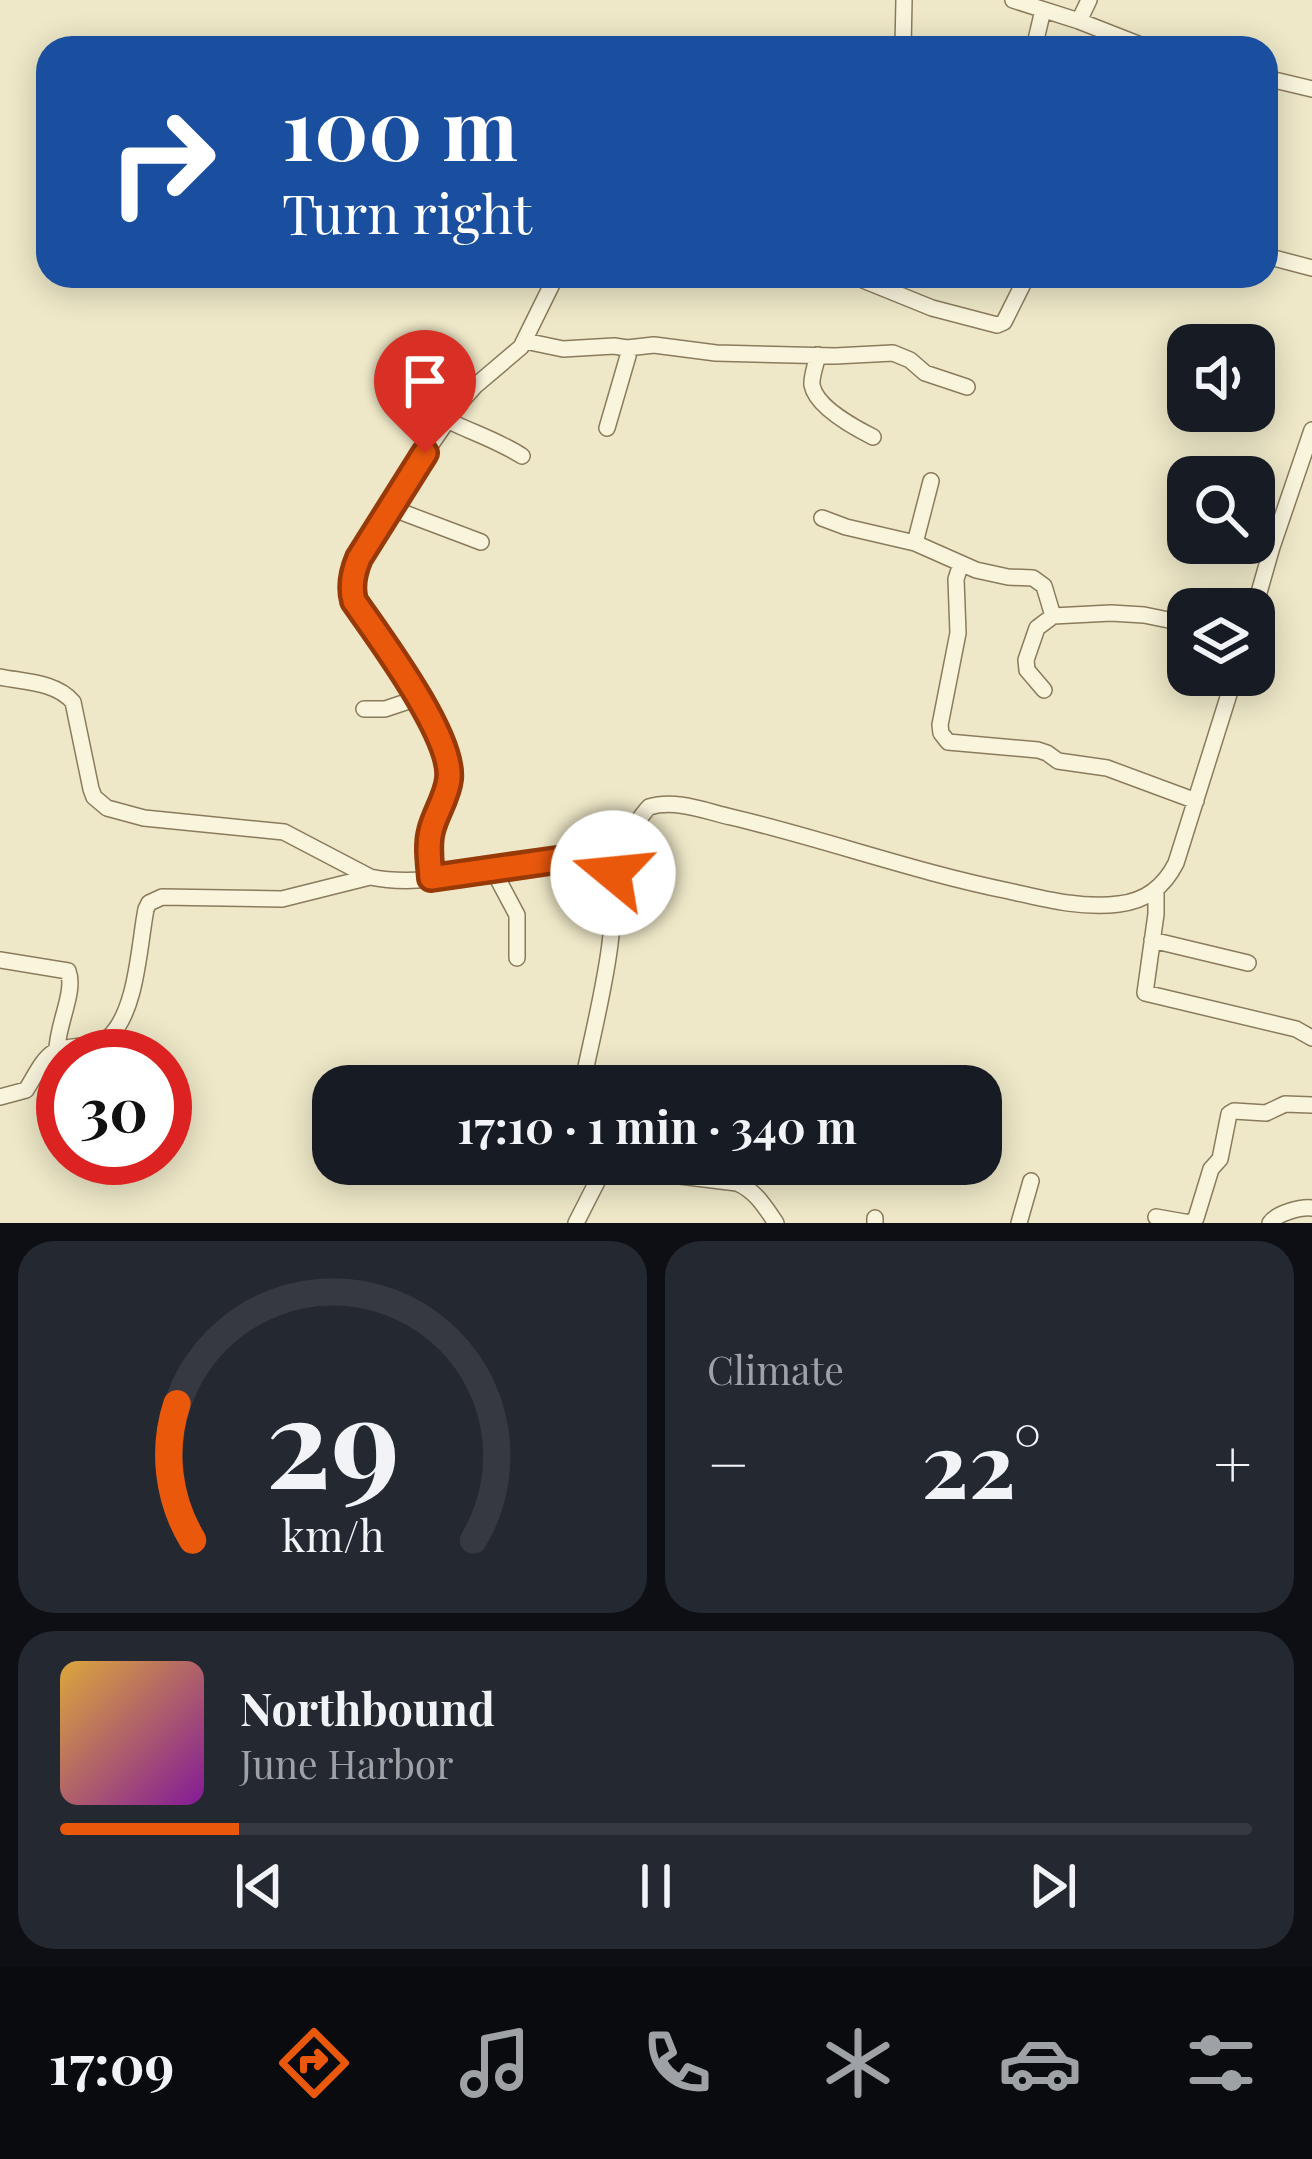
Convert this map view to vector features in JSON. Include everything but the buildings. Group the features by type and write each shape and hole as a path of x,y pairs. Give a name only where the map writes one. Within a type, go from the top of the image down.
{"street":[{"path":"903,36 904,0"},
{"path":"1013,0 1079,21 1108,36"},
{"path":"1079,21 1090,0"},
{"path":"1037,36 1043,10"},
{"path":"1278,81 1312,89"},
{"path":"1278,259 1312,268"},
{"path":"431,878 430,833 449,776 442,745 407,677 354,601 354,570 448,420 475,386 525,340 550,288"},
{"path":"883,288 932,308 998,325 1022,288"},
{"path":"525,340 563,349 654,345 716,353 893,353 925,374 968,387"},
{"path":"607,428 627,348"},
{"path":"818,355 812,382 815,392 832,412 873,437"},
{"path":"448,420 522,456"},
{"path":"1261,588 1312,430"},
{"path":"915,543 931,481"},
{"path":"391,508 481,542"},
{"path":"822,518 915,543 992,574 1033,578 1048,596 1053,616"},
{"path":"961,564 956,588 958,633 940,725 944,738 955,744 1038,750 1058,761 1106,768 1196,801"},
{"path":"1044,690 1027,670 1026,660 1036,628 1053,616 1111,613 1167,620"},
{"path":"0,677 68,694 91,789 107,808 155,819 284,832 370,877"},
{"path":"114,1029 124,1015 135,977 146,909 155,899 282,899 370,877 411,880 588,860 609,856 650,806 674,804 749,821 1044,899 1119,904 1143,899 1168,879 1175,863 1228,696"},
{"path":"364,709 386,709 418,698"},
{"path":"586,1065 614,910 609,856"},
{"path":"493,870 517,915 517,958"},
{"path":"1156,890 1147,994 1296,1029 1312,1038"},
{"path":"1152,940 1248,963"},
{"path":"0,960 68,970 72,980 59,1029"},
{"path":"0,1097 26,1090 36,1074"},
{"path":"1156,1217 1185,1222 1196,1218 1211,1169 1220,1159 1229,1114 1266,1113 1286,1104 1312,1105"},
{"path":"1018,1223 1031,1180"},
{"path":"576,1223 595,1185"},
{"path":"740,1185 757,1196 776,1223"},
{"path":"1270,1223 1276,1217 1312,1208"}],"route":[{"path":"425,453 359,558 352,592 407,677 448,763 449,782 430,833 431,878 609,856 613,873"}]}
